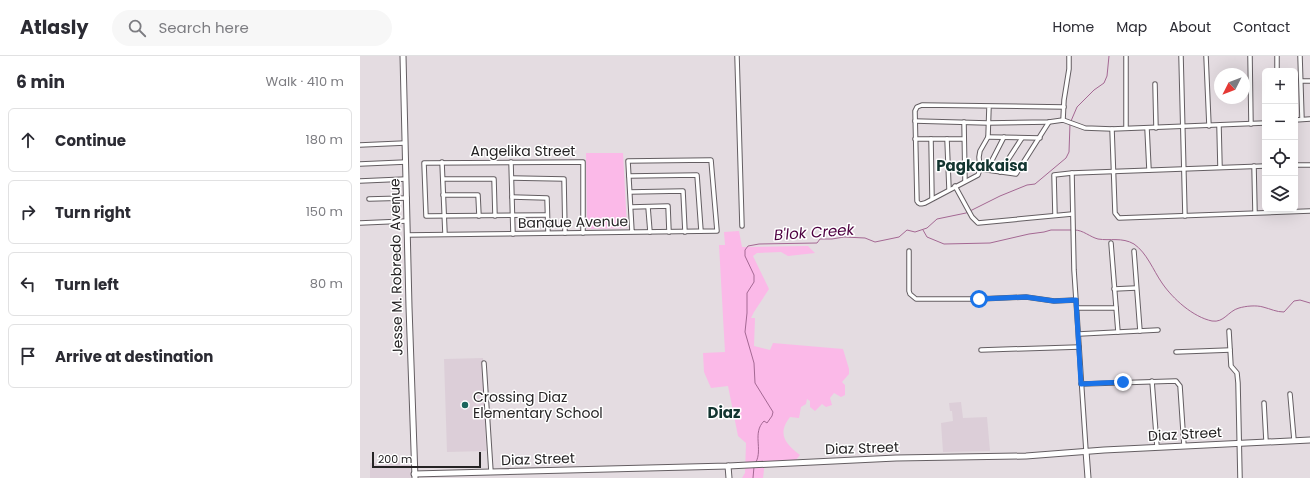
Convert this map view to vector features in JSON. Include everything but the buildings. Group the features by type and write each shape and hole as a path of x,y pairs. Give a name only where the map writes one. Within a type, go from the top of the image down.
{"main road":[{"name":"Jesse M. Robredo Avenue","path":"403,56 414,476"},
{"name":"Diaz Street","path":"414,476 491,472 728,466 896,458 1026,456 1241,442 1310,440"},
{"path":"1086,451 1088,478"},
{"path":"728,466 729,478"}],"street":[{"path":"737,56 742,226"},
{"path":"1063,120 1069,69 1069,56"},
{"path":"1126,56 1126,128"},
{"path":"1181,56 1185,216"},
{"path":"1206,56 1209,126"},
{"path":"1250,56 1251,124"},
{"path":"1276,56 1277,68"},
{"path":"1300,56 1302,81 1302,119"},
{"path":"1302,81 1310,81"},
{"path":"1155,84 1156,128"},
{"path":"989,107 988,137 980,151 980,169 977,176 921,204 917,201 915,121 915,111 919,106 1064,107"},
{"path":"1298,120 1310,119"},
{"path":"915,121 1050,122 1063,120 1085,128 1112,129 1262,123"},
{"path":"964,122 965,181"},
{"path":"980,169 1013,175 1017,173 1050,122"},
{"path":"1219,126 1220,167"},
{"path":"1148,128 1149,170"},
{"path":"1112,129 1115,213 1118,217 1310,211"},
{"path":"988,137 1040,138"},
{"path":"987,170 1004,137"},
{"path":"1000,172 1022,138"},
{"path":"916,139 964,139"},
{"path":"931,139 932,198"},
{"path":"947,139 949,189"},
{"path":"360,145 405,143"},
{"name":"Banaue Avenue","path":"407,235 717,231 711,160 628,161 629,176"},
{"path":"360,164 406,162"},
{"path":"442,162 445,234"},
{"path":"511,162 513,234"},
{"name":"Angelika Street","path":"444,217 426,216 424,163 582,162 583,233"},
{"path":"1298,165 1310,165"},
{"path":"1254,166 1255,212"},
{"path":"1056,215 1054,175 1184,168 1262,166"},
{"path":"1072,173 1072,214 1076,300 1086,451"},
{"path":"632,232 629,176 697,175 702,231"},
{"path":"512,178 564,179 565,233"},
{"path":"360,181 406,179"},
{"path":"443,179 494,179 495,216"},
{"path":"955,186 973,220 978,224 1072,214"},
{"path":"630,192 683,191 685,232"},
{"path":"443,195 478,195 479,216"},
{"path":"369,200 407,198"},
{"path":"512,198 547,198 548,233"},
{"path":"631,207 668,206 669,232"},
{"path":"648,207 650,232"},
{"path":"444,217 548,215"},
{"path":"360,223 407,221"},
{"path":"1111,243 1118,332"},
{"path":"909,251 909,291 910,294 916,298 979,299 1026,297 1054,301 1076,300"},
{"path":"1134,251 1140,331"},
{"path":"1114,289 1136,288"},
{"path":"1077,308 1116,308"},
{"path":"1079,334 1158,330"},
{"path":"1229,331 1231,366 1238,376 1241,442 1240,478"},
{"path":"981,350 1079,347"},
{"path":"1176,352 1230,350"},
{"path":"484,363 491,472"},
{"path":"1152,381 1157,447"},
{"path":"1081,384 1176,381 1180,386 1184,446"},
{"path":"1290,394 1294,440"},
{"path":"1264,403 1266,441"}],"shaded area":[{"path":"586,153 623,153 627,228 587,229"},
{"path":"739,231 742,247 808,246 815,253 788,256 781,252 757,253 753,256 769,289 751,318 755,318 754,346 770,350 773,343 843,349 849,369 849,374 842,382 845,385 845,395 841,397 834,393 830,398 832,405 826,407 822,404 815,411 810,407 810,401 807,399 806,404 801,407 799,418 790,417 784,428 784,438 800,455 795,461 765,461 763,478 742,478 745,473 746,443 738,436 728,386 711,388 704,372 703,353 725,352 719,245 725,245 724,232"},
{"name":"Crossing Diaz Elementary School","path":"483,358 486,451 447,452 444,359"},
{"path":"961,402 963,418 987,417 990,451 943,452 941,423 953,421 949,403"},
{"path":"410,461 411,478 370,478 370,463"}],"waterway":[{"name":"B'lok Creek","path":"1071,121 1077,107 1094,90 1104,83 1107,76 1109,56"},
{"name":"B'lok Creek","path":"756,462 759,452 758,436 760,426 764,421 767,423 773,412 755,383 754,363 745,332 747,293 754,282 754,275 745,256 745,250 748,246 759,244 817,243 820,239 844,237 865,238 875,242 899,237 907,230 915,232 927,228 937,219 966,213 1000,196 1027,185 1035,184 1066,158 1069,152 1070,124"},
{"path":"923,230 927,237 944,244 990,243 1051,230 1072,230"},
{"path":"1075,230 1102,240 1120,240 1134,244 1143,252 1162,283 1172,295 1184,306 1205,319 1212,321 1220,320 1235,310 1245,307 1260,306 1284,312 1294,301 1300,300 1310,303"},
{"name":"B'lok Creek","path":"753,478 754,467"}],"place":[{"name":"Crossing Diaz Elementary School","path":"465,405"}],"district":[{"name":"Pagkakaisa","path":"982,165"},
{"name":"Diaz","path":"724,412"}],"route":[{"path":"979,299 1026,297 1054,301 1076,300 1081,384 1123,382"}]}
